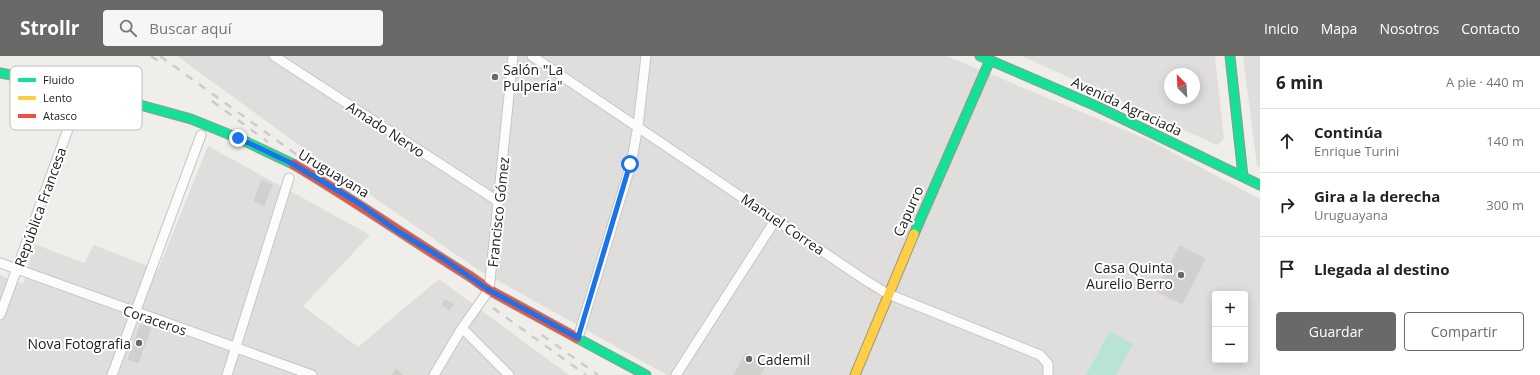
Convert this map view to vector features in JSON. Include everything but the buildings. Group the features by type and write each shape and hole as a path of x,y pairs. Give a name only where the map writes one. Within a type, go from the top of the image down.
{"street":[{"name":"Amado Nervo","path":"274,56 499,202"},
{"name":"Francisco Gómez","path":"434,375 462,328 489,290 513,56"},
{"name":"Manuel Correa","path":"532,56 888,294 1040,355 1048,364 1048,375"},
{"path":"578,338 630,164 638,126 646,56"},
{"name":"Avenida Agraciada","path":"980,56 988,58 1096,106 1260,185"},
{"path":"1230,56 1243,176"},
{"name":"Capurro","path":"855,375 988,58"},
{"name":"Uruguayana","path":"0,73 10,75"},
{"name":"Uruguayana","path":"142,106 206,124 293,164 357,202 396,230 489,290 646,375"},
{"name":"República Francesa","path":"0,315 67,130"},
{"path":"112,375 201,135"},
{"path":"227,375 237,348 289,178"},
{"path":"676,375 776,219"},
{"name":"Coraceros","path":"0,263 135,313 312,375"},
{"path":"462,328 509,375"}],"shaded area":[{"path":"177,56 947,56 1151,141 1260,199 1260,375 667,375 477,269 303,148"},
{"path":"1022,56 1215,56 1224,139 1217,145"},
{"path":"1243,56 1260,56 1260,168 1257,166"},
{"path":"208,146 370,235 303,306 358,347 439,279 569,375 0,375 0,275 23,284 35,244 84,263 94,245 158,270"}],"green space":[{"path":"1110,331 1133,344 1116,375 1086,375"}],"railway":[{"path":"151,56 164,65"},
{"path":"160,56 307,162"},
{"path":"212,101 268,142"},
{"path":"493,308 586,375"},
{"path":"542,335 598,375"}],"traffic: fast":[{"path":"980,56 1096,106 1260,185"},
{"path":"1230,56 1243,176"},
{"path":"914,234 990,60"},
{"path":"0,73 10,75"},
{"path":"142,106 191,119 238,138 293,164"},
{"path":"577,338 646,375"}],"traffic: slow":[{"path":"855,375 914,234"}],"traffic: jam":[{"path":"293,164 471,277"},
{"path":"471,277 489,290 577,338"}],"place":[{"name":"Salón \"La Pulpería\"","path":"495,77"},
{"name":"Casa Quinta Aurelio Berro","path":"1181,275"},
{"name":"Nova Fotografia","path":"139,343"},
{"name":"Cademil","path":"749,359"}],"route":[{"path":"238,138 293,164 357,202 396,230 442,258 489,290 578,338 630,164"}]}
